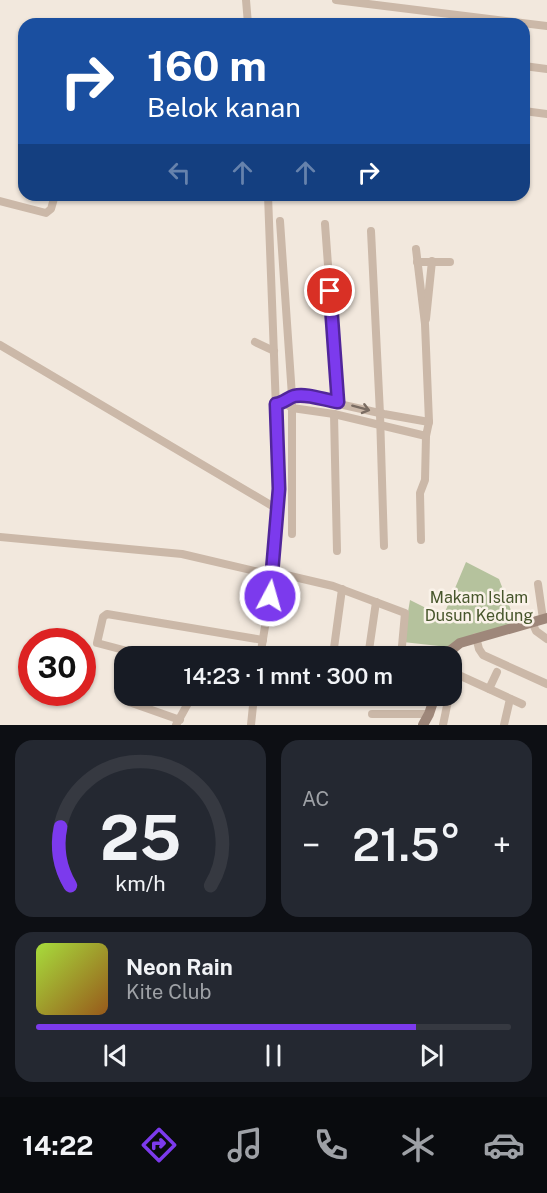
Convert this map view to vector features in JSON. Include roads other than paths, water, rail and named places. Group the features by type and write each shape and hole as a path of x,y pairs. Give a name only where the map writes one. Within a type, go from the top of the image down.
{"main road":[{"path":"459,646 538,623"},
{"path":"423,725 432,706"}],"street":[{"path":"246,0 248,18"},
{"path":"336,0 482,18"},
{"path":"530,24 547,26"},
{"path":"530,67 547,69"},
{"path":"530,112 547,114"},
{"path":"0,201 46,213 51,209 53,201"},
{"path":"262,646 279,510 280,403 274,351 268,201"},
{"path":"280,221 292,396 292,534"},
{"path":"325,224 338,402"},
{"path":"371,231 384,546"},
{"path":"416,249 425,324 429,422 426,436 425,483 420,493 421,540"},
{"path":"425,324 432,261"},
{"path":"417,262 450,262"},
{"path":"255,342 274,351"},
{"path":"0,345 279,510"},
{"path":"280,403 292,396 313,397 380,414 429,422"},
{"path":"280,403 292,408 334,414 426,436"},
{"path":"334,414 337,551"},
{"path":"0,537 182,554 342,590 405,613 402,646"},
{"path":"538,584 538,623 547,639"},
{"path":"334,646 342,590"},
{"path":"370,646 376,602"},
{"path":"114,647 97,643 103,617 107,614 263,640"},
{"path":"477,642 483,655 547,684"},
{"path":"489,689 497,672"},
{"path":"462,677 522,704"},
{"path":"504,725 510,699"},
{"path":"138,706 178,723 187,706"},
{"path":"251,725 254,706"},
{"path":"443,725 447,706"},
{"path":"372,714 429,714"}],"park label":[{"name":"Makam Islam Dusun Kedung","path":"479,606"}]}
